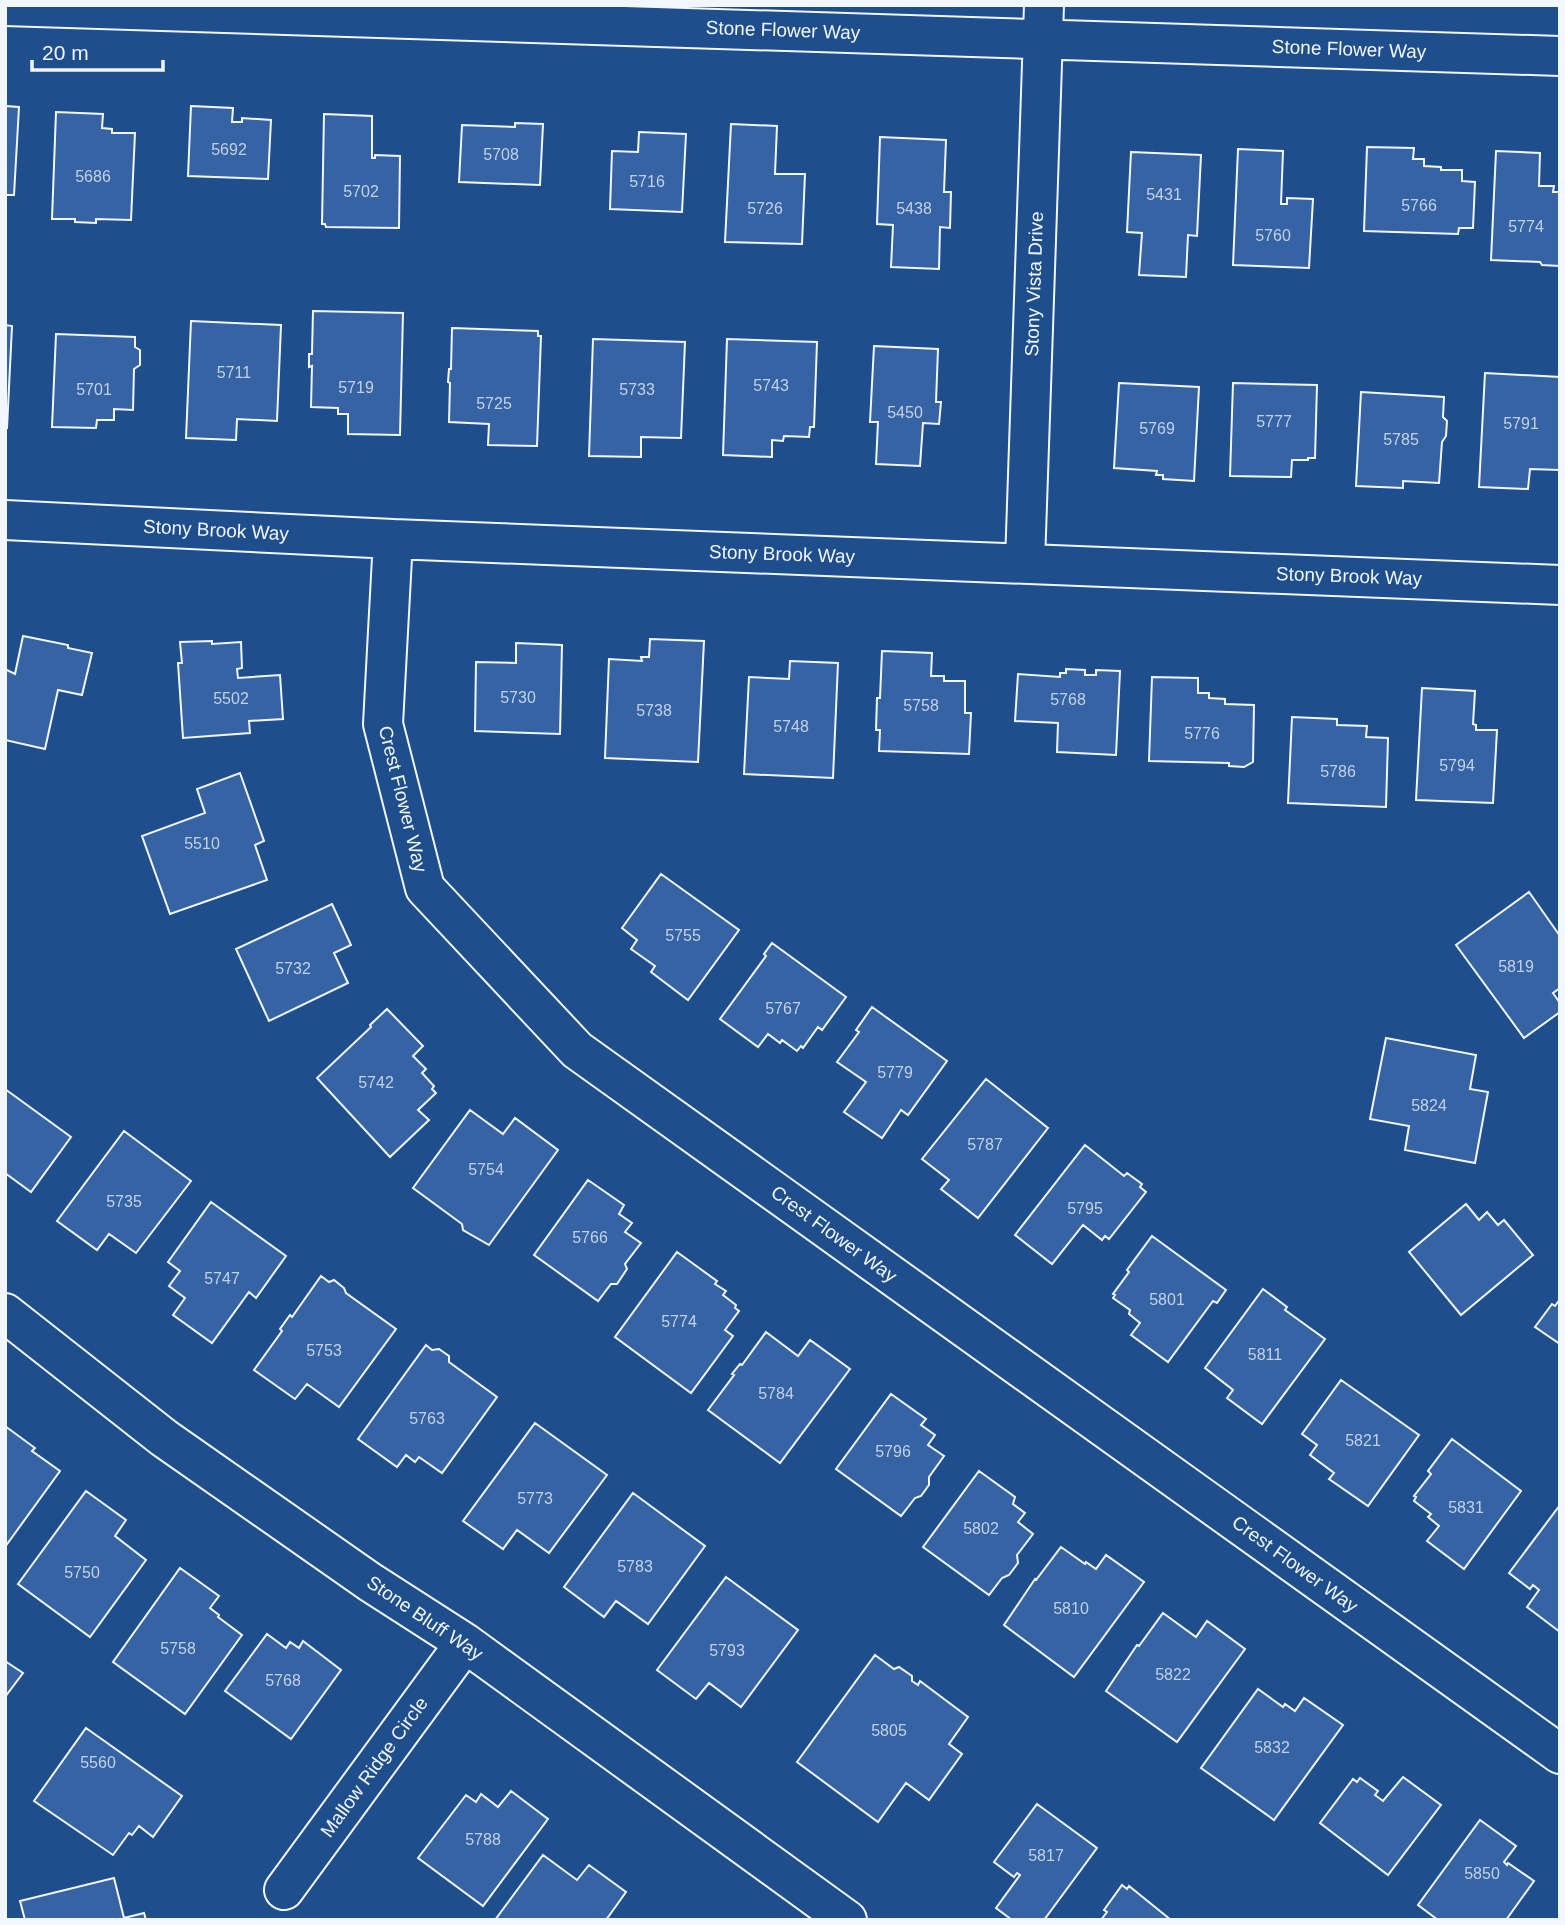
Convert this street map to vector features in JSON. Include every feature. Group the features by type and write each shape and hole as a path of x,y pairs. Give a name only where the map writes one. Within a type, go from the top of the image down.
{"street":[{"name":"Stone Flower Way","path":"5,6 1043,22 1560,56"},
{"name":"Stony Vista Drive","path":"1025,563 1043,22"},
{"name":"Stony Brook Way","path":"5,520 393,539 1560,585"},
{"name":"Crest Flower Way","path":"393,539 383,724 425,888 577,1050 1560,1754"},
{"name":"Stone Bluff Way","path":"5,1313 164,1438 359,1574 465,1643 847,1920"},
{"name":"Mallow Ridge Circle","path":"284,1890 465,1643"}],"building":[{"path":"5,106 19,107 14,195 5,195"},
{"path":"191,106 233,108 232,122 242,122 242,118 271,120 268,179 188,176"},
{"path":"56,112 103,114 102,128 112,129 112,133 135,133 131,220 96,219 96,223 52,219"},
{"path":"324,114 372,116 372,158 375,158 375,155 400,156 399,228 326,227 322,224"},
{"path":"515,123 543,124 540,185 459,182 462,125 515,127"},
{"path":"731,124 777,126 775,174 805,174 802,244 725,242"},
{"path":"639,132 686,134 682,212 610,209 612,151 638,152"},
{"path":"880,137 946,140 944,192 951,192 950,228 940,227 939,269 891,267 893,225 877,224"},
{"path":"1367,147 1414,148 1413,159 1424,159 1424,166 1441,167 1441,170 1462,170 1462,181 1475,182 1473,228 1459,228 1458,234 1364,231"},
{"path":"1238,149 1283,151 1281,204 1287,204 1287,198 1313,199 1309,268 1233,265"},
{"path":"1496,151 1540,153 1539,186 1554,186 1553,192 1560,192 1560,266 1542,265 1540,262 1491,260"},
{"path":"1131,152 1201,155 1197,236 1188,235 1186,277 1139,275 1142,233 1127,232"},
{"path":"313,311 403,313 400,435 348,434 348,414 338,414 338,408 311,407 312,366 309,367 309,354 312,354"},
{"path":"191,321 281,325 277,421 237,419 236,440 186,438"},
{"path":"5,325 12,326 7,428 5,428"},
{"path":"452,328 538,331 538,336 541,336 537,446 488,445 489,424 449,422 448,382"},
{"path":"56,334 135,337 135,347 140,350 140,365 134,369 133,410 114,409 114,420 97,420 96,428 52,427"},
{"path":"593,339 685,342 681,438 641,437 641,457 589,456"},
{"path":"727,339 817,342 814,427 810,427 809,437 784,436 783,441 772,440 772,457 723,455"},
{"path":"874,346 938,349 936,402 941,402 939,424 923,423 920,466 876,464 878,422 870,422"},
{"path":"1485,373 1560,377 1560,470 1530,469 1528,489 1479,487"},
{"path":"1119,383 1199,387 1194,481 1163,479 1163,475 1156,475 1157,471 1114,468"},
{"path":"1233,383 1317,385 1315,458 1292,460 1291,477 1230,476"},
{"path":"1361,392 1444,397 1443,417 1447,421 1446,436 1442,442 1439,483 1403,481 1403,488 1356,486"},
{"path":"23,636 92,653 82,695 58,690 45,749 5,740 5,669 15,674"},
{"path":"650,639 704,641 698,762 605,758 609,659 642,661 641,657 649,657"},
{"path":"212,641 212,644 241,642 242,668 237,669 238,678 280,675 283,719 249,721 250,733 183,738 178,663 182,663 180,642"},
{"path":"516,643 562,645 560,734 475,731 476,662 516,663"},
{"path":"882,651 932,653 931,676 944,676 944,681 965,681 965,713 971,713 969,754 879,751 880,730 876,730"},
{"path":"790,661 838,663 833,778 744,774 749,677 789,679"},
{"path":"1066,669 1085,670 1085,675 1096,675 1096,670 1120,671 1116,755 1057,752 1058,723 1015,721 1018,674 1060,677 1060,673 1066,673"},
{"path":"1152,677 1198,678 1198,693 1209,693 1209,698 1225,699 1225,704 1254,705 1253,762 1244,767 1229,766 1229,763 1149,761"},
{"path":"1422,688 1475,691 1473,724 1476,725 1476,730 1497,730 1493,803 1416,800"},
{"path":"1292,717 1337,719 1337,725 1367,726 1366,737 1388,738 1386,807 1288,803"},
{"path":"240,773 264,841 255,845 267,880 170,914 142,836 205,813 197,789"},
{"path":"661,874 739,930 688,1000 651,972 655,966 631,949 637,940 622,928"},
{"path":"1529,892 1560,936 1560,988 1553,993 1560,1003 1560,1012 1524,1038 1456,945"},
{"path":"332,904 351,945 334,953 348,983 269,1021 236,949"},
{"path":"772,943 846,997 822,1030 818,1027 803,1048 801,1046 797,1051 768,1034 758,1047 720,1019 766,956 764,954"},
{"path":"872,1007 947,1061 908,1115 901,1110 882,1138 844,1112 866,1082 837,1062 859,1032 856,1030"},
{"path":"387,1009 423,1046 413,1056 426,1069 422,1073 434,1086 432,1089 436,1093 418,1110 429,1120 390,1157 317,1078"},
{"path":"1386,1038 1476,1055 1470,1089 1488,1092 1475,1163 1405,1150 1409,1126 1370,1119"},
{"path":"986,1079 1048,1128 978,1218 941,1189 949,1180 922,1159"},
{"path":"5,1089 71,1137 31,1192 5,1173"},
{"path":"470,1110 503,1134 515,1118 558,1150 489,1245 463,1230 462,1224 413,1188"},
{"path":"124,1131 191,1181 136,1253 109,1234 97,1250 57,1221"},
{"path":"1085,1145 1124,1176 1127,1173 1142,1184 1140,1187 1146,1192 1109,1239 1105,1236 1102,1240 1083,1225 1052,1264 1015,1235"},
{"path":"588,1180 624,1205 619,1214 632,1223 625,1232 641,1243 625,1264 627,1269 617,1284 611,1284 598,1301 534,1255"},
{"path":"211,1202 286,1256 256,1298 249,1292 212,1343 173,1315 185,1298 169,1286 180,1271 168,1262"},
{"path":"1466,1204 1479,1220 1487,1212 1498,1225 1504,1220 1533,1255 1461,1315 1409,1252"},
{"path":"1152,1236 1226,1290 1217,1303 1213,1301 1168,1362 1131,1335 1140,1323 1129,1314 1130,1310 1113,1298 1129,1272 1127,1270"},
{"path":"677,1252 717,1281 715,1284 726,1291 723,1295 736,1305 735,1308 739,1311 725,1330 733,1336 691,1393 615,1337"},
{"path":"321,1276 329,1282 334,1280 346,1293 396,1329 339,1407 307,1384 295,1399 254,1370 282,1331 280,1329 290,1315 292,1317"},
{"path":"1263,1289 1287,1307 1285,1310 1325,1339 1262,1424 1227,1398 1233,1390 1205,1368"},
{"path":"1560,1299 1560,1344 1535,1327 1552,1304 1555,1306"},
{"path":"766,1332 798,1356 810,1340 850,1369 780,1463 708,1410 734,1375 732,1374 742,1365"},
{"path":"426,1345 449,1356 449,1362 497,1397 442,1473 419,1457 415,1462 406,1455 397,1467 358,1439"},
{"path":"1341,1380 1419,1435 1368,1506 1329,1479 1334,1473 1310,1455 1317,1445 1302,1434"},
{"path":"891,1394 926,1419 921,1425 935,1435 928,1445 944,1456 929,1477 929,1485 901,1516 836,1469"},
{"path":"535,1423 607,1475 549,1553 517,1530 503,1549 463,1521"},
{"path":"5,1426 35,1448 32,1451 60,1471 5,1547"},
{"path":"1452,1439 1521,1491 1464,1569 1427,1541 1439,1526 1428,1517 1431,1514 1414,1501 1414,1496 1431,1474 1428,1471"},
{"path":"979,1471 1015,1497 1013,1504 1025,1513 1018,1522 1033,1534 1017,1555 1018,1563 989,1595 923,1547"},
{"path":"86,1491 126,1520 115,1536 146,1560 90,1637 18,1584"},
{"path":"633,1493 705,1546 648,1624 616,1601 604,1617 564,1587"},
{"path":"1560,1505 1560,1632 1527,1607 1539,1590 1533,1585 1530,1589 1509,1573"},
{"path":"1061,1547 1096,1569 1106,1555 1144,1582 1074,1677 1004,1625 1035,1579"},
{"path":"180,1568 219,1596 210,1608 242,1635 185,1714 113,1662"},
{"path":"726,1577 798,1630 741,1707 709,1683 696,1699 657,1670"},
{"path":"1163,1613 1196,1637 1207,1621 1245,1649 1177,1742 1106,1691 1137,1645 1139,1646"},
{"path":"267,1634 286,1648 290,1642 299,1648 303,1641 341,1670 291,1739 225,1691"},
{"path":"875,1655 894,1669 899,1667 912,1676 912,1681 918,1685 920,1681 968,1717 949,1744 962,1754 929,1800 906,1783 878,1822 797,1762"},
{"path":"5,1661 23,1673 5,1697"},
{"path":"1258,1689 1283,1707 1285,1704 1295,1711 1304,1698 1343,1725 1274,1820 1201,1768"},
{"path":"86,1728 182,1796 153,1837 139,1826 132,1835 129,1833 113,1855 34,1801"},
{"path":"1403,1777 1441,1805 1388,1875 1320,1823 1353,1779 1357,1782 1360,1778 1378,1791 1375,1795 1383,1801"},
{"path":"511,1791 548,1819 483,1906 418,1858 466,1795 476,1802 481,1794 498,1807"},
{"path":"1037,1804 1097,1848 1044,1920 1012,1920 996,1908 1020,1875 1017,1873 1014,1877 994,1862"},
{"path":"1480,1820 1516,1846 1504,1862 1534,1881 1506,1920 1438,1920 1418,1905"},
{"path":"543,1855 577,1880 589,1865 626,1892 606,1920 495,1920"},
{"path":"114,1878 124,1918 144,1913 146,1920 25,1920 20,1901"},
{"path":"1122,1885 1127,1889 1129,1886 1171,1920 1101,1920 1107,1912 1104,1910"}]}
